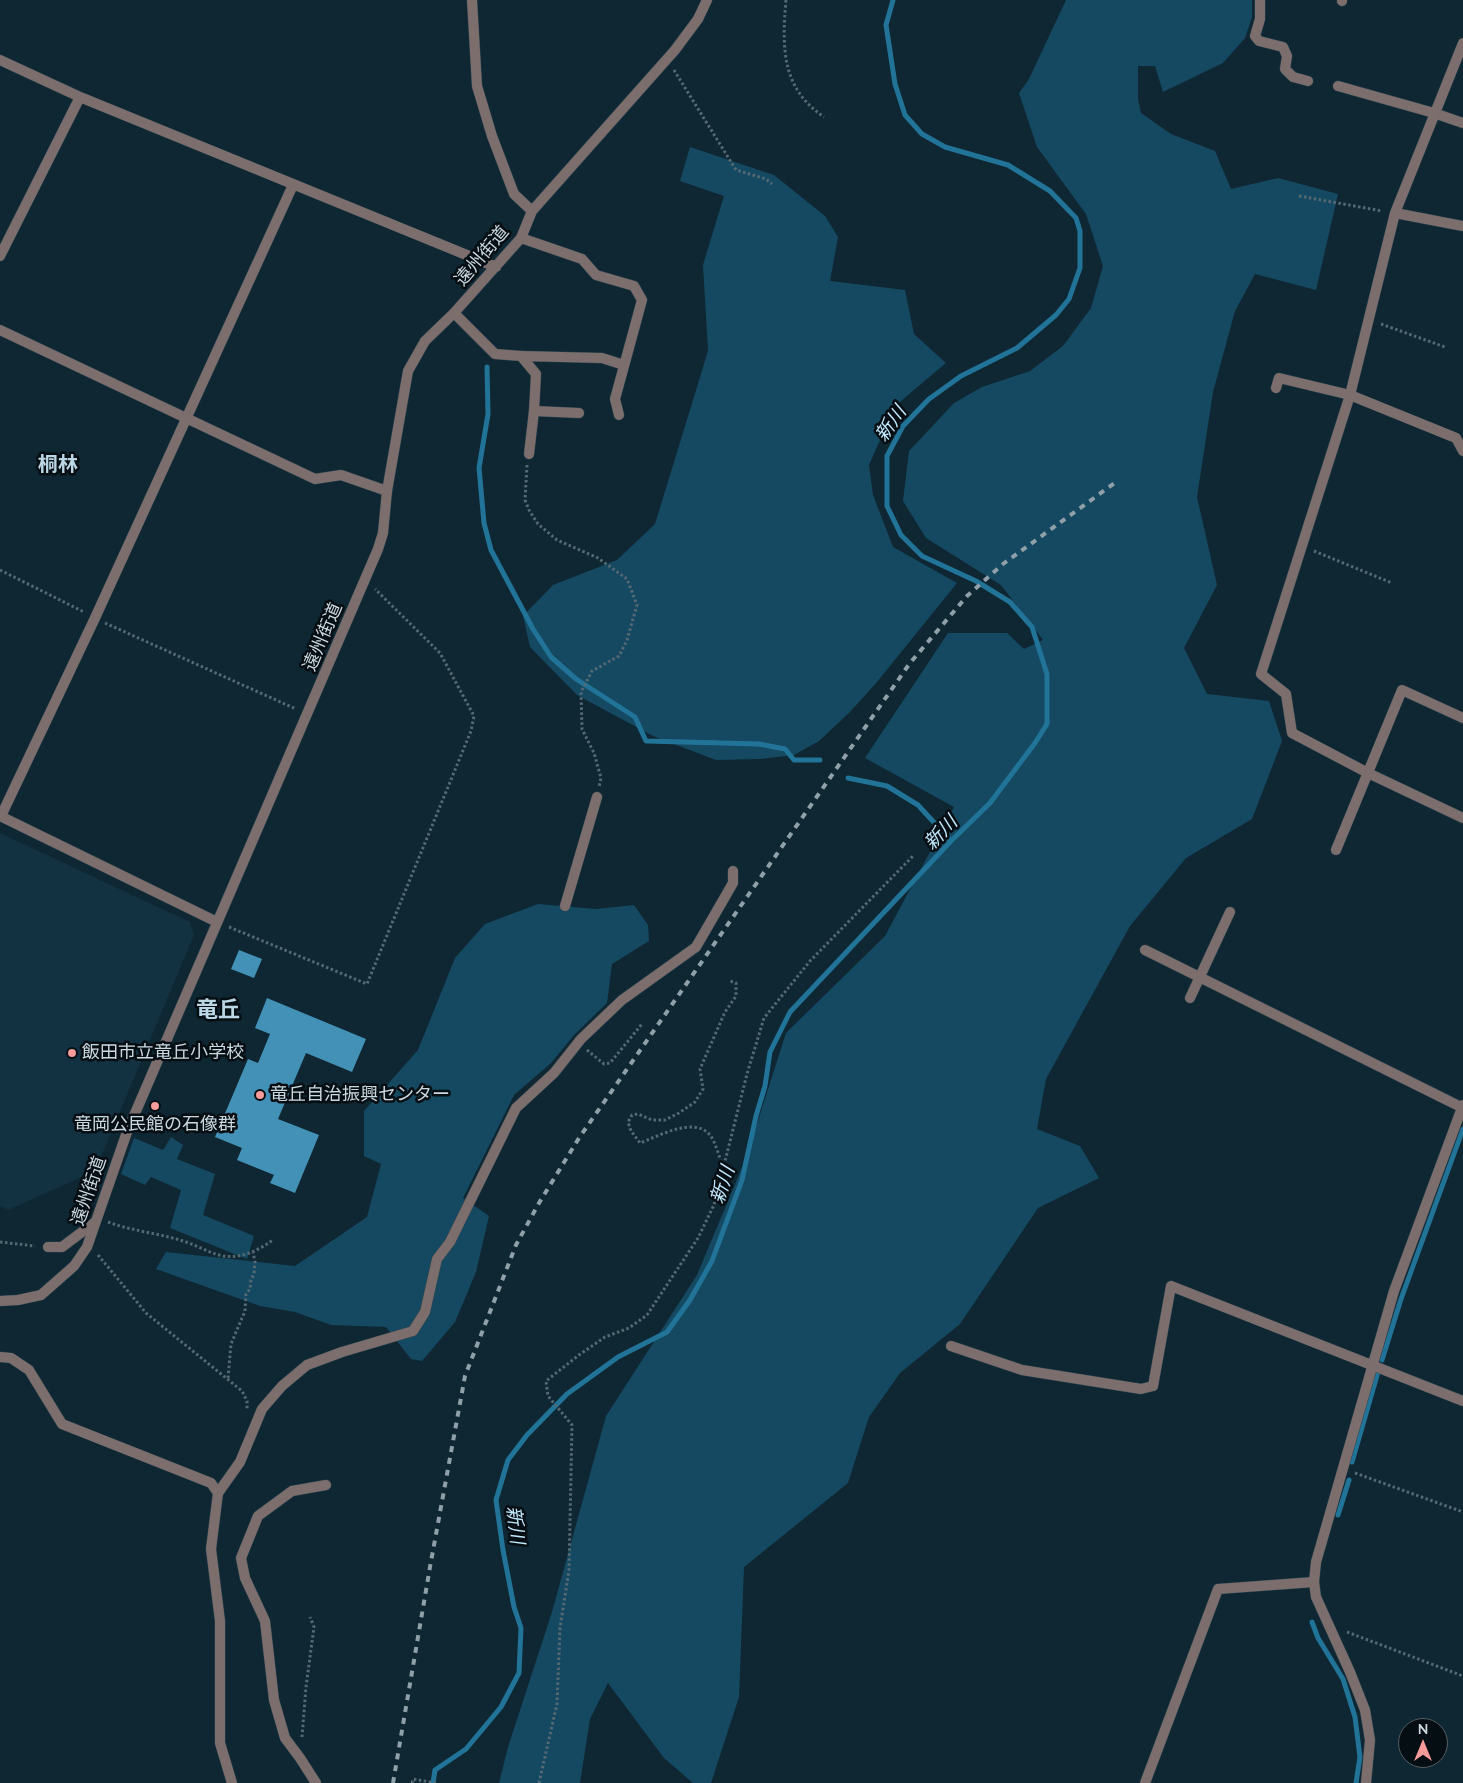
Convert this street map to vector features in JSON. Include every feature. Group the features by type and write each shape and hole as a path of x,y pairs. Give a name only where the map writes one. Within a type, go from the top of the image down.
{"street":[{"path":"472,0 477,86 492,136 514,194 532,211"},
{"name":"遠州街道","path":"0,1301 18,1300 42,1295 74,1266 87,1247 127,1132 366,580 382,533 386,492 408,371 424,341 454,313 521,238 532,211 667,59 698,19 707,0"},
{"path":"1260,0 1260,19 1255,36 1259,41 1283,47 1287,56 1285,69 1293,77 1308,81"},
{"path":"1463,42 1395,213 1350,395 1261,674 1286,694 1292,733 1368,773 1463,818"},
{"path":"0,60 80,97 496,267"},
{"path":"1338,86 1463,123"},
{"path":"0,256 80,97"},
{"path":"217,922 1,816 95,618 293,185"},
{"path":"1395,213 1463,226"},
{"path":"521,238 582,259 596,275 634,286 642,300 615,399 620,416"},
{"path":"454,313 495,354 602,358 624,365"},
{"path":"0,330 315,479 340,475 386,492"},
{"path":"521,356 536,374 529,454"},
{"path":"1276,388 1279,378 1350,395 1456,438 1463,451"},
{"path":"534,412 579,413"},
{"path":"1336,850 1402,690 1463,718"},
{"path":"565,906 597,797"},
{"path":"232,1783 220,1743 220,1621 211,1550 218,1493 240,1462 262,1409 282,1386 307,1364 413,1331 425,1312 437,1259 450,1242 516,1108 554,1073 580,1038 622,1000 696,947 733,883 733,871"},
{"path":"1190,998 1230,912"},
{"path":"1145,950 1463,1107 1394,1291 1316,1562 1314,1582 1316,1597 1365,1710 1370,1740 1366,1783"},
{"path":"48,1247 62,1247 94,1224"},
{"path":"951,1346 1022,1370 1141,1389 1153,1386 1171,1286 1463,1401"},
{"path":"0,1357 11,1358 29,1370 62,1424 211,1483 218,1493"},
{"path":"316,1783 285,1738 274,1700 265,1621 245,1578 241,1558 258,1516 292,1491 326,1485"},
{"path":"1145,1783 1218,1589 1314,1582"}],"path":[{"path":"786,0 783,36 790,75 798,94 810,108 824,117"},
{"path":"667,59 736,170 766,180 772,184"},
{"path":"1299,196 1395,213"},
{"path":"1369,319 1445,347"},
{"path":"529,454 525,500 538,524 557,540 598,558 627,579 637,605 627,640 619,656 592,671 581,692 582,729 594,753 601,778 597,797"},
{"path":"1302,546 1392,583"},
{"path":"0,570 95,618 308,714"},
{"path":"217,922 367,984 471,731 474,716 440,653 366,580"},
{"path":"539,1783 557,1704 560,1628 570,1570 572,1425 548,1396 546,1382 605,1337 629,1328 647,1315 698,1238 714,1204 747,1074 764,1018 810,960 913,856"},
{"path":"723,1168 711,1136 704,1129 693,1126 678,1129 640,1143 631,1131 628,1122 632,1115 638,1114 652,1120 665,1120 680,1113 695,1102 703,1089 700,1069 725,1012 736,996 736,983 730,981"},
{"path":"574,1047 585,1048 604,1064 610,1064 642,1024"},
{"path":"105,1221 124,1228 181,1241 224,1256 245,1255 274,1240"},
{"path":"0,1242 48,1247"},
{"path":"87,1247 103,1260 146,1313 242,1391 247,1401 247,1415"},
{"path":"228,1378 230,1344 245,1311 246,1294 250,1289 254,1274 255,1262 253,1252"},
{"path":"1343,1469 1463,1512"},
{"path":"300,1758 306,1687 314,1627 310,1618"},
{"path":"1328,1625 1463,1676"},
{"path":"412,1783 413,1779 436,1783"}],"shaded area":[{"path":"1066,0 1252,0 1252,17 1245,38 1223,63 1163,92 1155,66 1138,66 1138,99 1141,113 1171,134 1215,151 1231,189 1278,178 1338,194 1316,290 1255,274 1235,311 1213,392 1197,497 1217,585 1184,648 1207,694 1269,701 1282,741 1252,819 1186,858 1130,926 1046,1079 1037,1129 1080,1146 1099,1178 1038,1208 960,1324 900,1373 869,1417 848,1483 744,1567 739,1697 711,1783 693,1783 664,1758 608,1683 590,1719 580,1783 499,1783 508,1747 552,1612 606,1416 697,1275 746,1158 786,1033 885,936 954,807 865,758 948,633 1007,633 1024,649 1043,640 1001,585 926,538 903,501 909,451 954,403 982,387 1030,371 1063,346 1091,308 1103,266 1086,214 1037,147 1019,93 1029,79"},
{"path":"690,147 774,175 825,216 838,237 830,281 905,290 914,334 946,363 895,406 869,465 873,495 893,547 957,583 877,682 849,713 819,741 794,755 760,759 716,760 653,736 577,695 530,647 523,616 553,585 617,560 655,524 708,351 703,265 724,196 680,181"},
{"name":"飯田市立竜丘小学校","path":"0,833 190,922 194,935 95,1171 8,1210 0,1206"},
{"path":"538,904 596,909 634,905 648,925 649,941 612,964 607,1003 575,1034 551,1063 514,1095 463,1198 489,1216 476,1272 455,1322 422,1361 411,1359 386,1327 331,1325 295,1312 260,1306 156,1269 166,1252 295,1266 367,1217 381,1164 364,1156 364,1111 418,1050 455,958 485,924"},
{"path":"171,1137 183,1145 177,1159 215,1174 203,1215 254,1236 247,1259 170,1228 181,1190 151,1177 145,1185 121,1174 134,1138 163,1150"}],"building":[{"path":"239,950 262,959 254,978 231,969"},
{"name":"竜丘自治振興センター","path":"267,998 366,1039 352,1072 306,1053 278,1119 319,1135 295,1193 270,1183 274,1175 237,1160 242,1148 215,1137 248,1059 258,1063 270,1034 255,1028"}],"waterway":[{"name":"新川","path":"433,1783 435,1770 466,1749 501,1707 519,1673 521,1628 514,1607 496,1500 508,1460 527,1435 567,1394 618,1357 667,1332 690,1300 712,1261 742,1180 756,1116 765,1086 770,1052 790,1012 951,841 990,803 1047,724 1047,674 1032,627 1010,602 976,581 922,556 901,535 887,506 887,456 903,426 929,399 961,376 1017,348 1056,315 1069,299 1080,268 1080,231 1076,218 1050,191 1008,165 945,147 922,134 905,115 895,84 886,25 893,0"},
{"path":"487,367 488,414 479,468 484,523 491,550 533,629 551,657 576,679 635,717 646,741 759,744 785,749 794,760 820,760"},
{"path":"848,778 887,786 918,805 951,841"},
{"path":"1382,1360 1401,1299 1463,1129"},
{"path":"1352,1462 1378,1372"},
{"path":"1338,1515 1349,1480"},
{"path":"1312,1622 1318,1638 1343,1679 1355,1717 1360,1757 1356,1783"}],"railway":[{"path":"393,1783 465,1376 516,1245 539,1203 579,1138 910,663 967,596 1003,564 1116,482"}],"place":[{"name":"飯田市立竜丘小学校","path":"72,1053"},
{"name":"竜丘自治振興センター","path":"260,1095"},
{"name":"竜岡公民館の石像群","path":"155,1106"}],"district":[{"name":"桐林","path":"58,465"},
{"name":"竜丘","path":"218,1010"}]}
